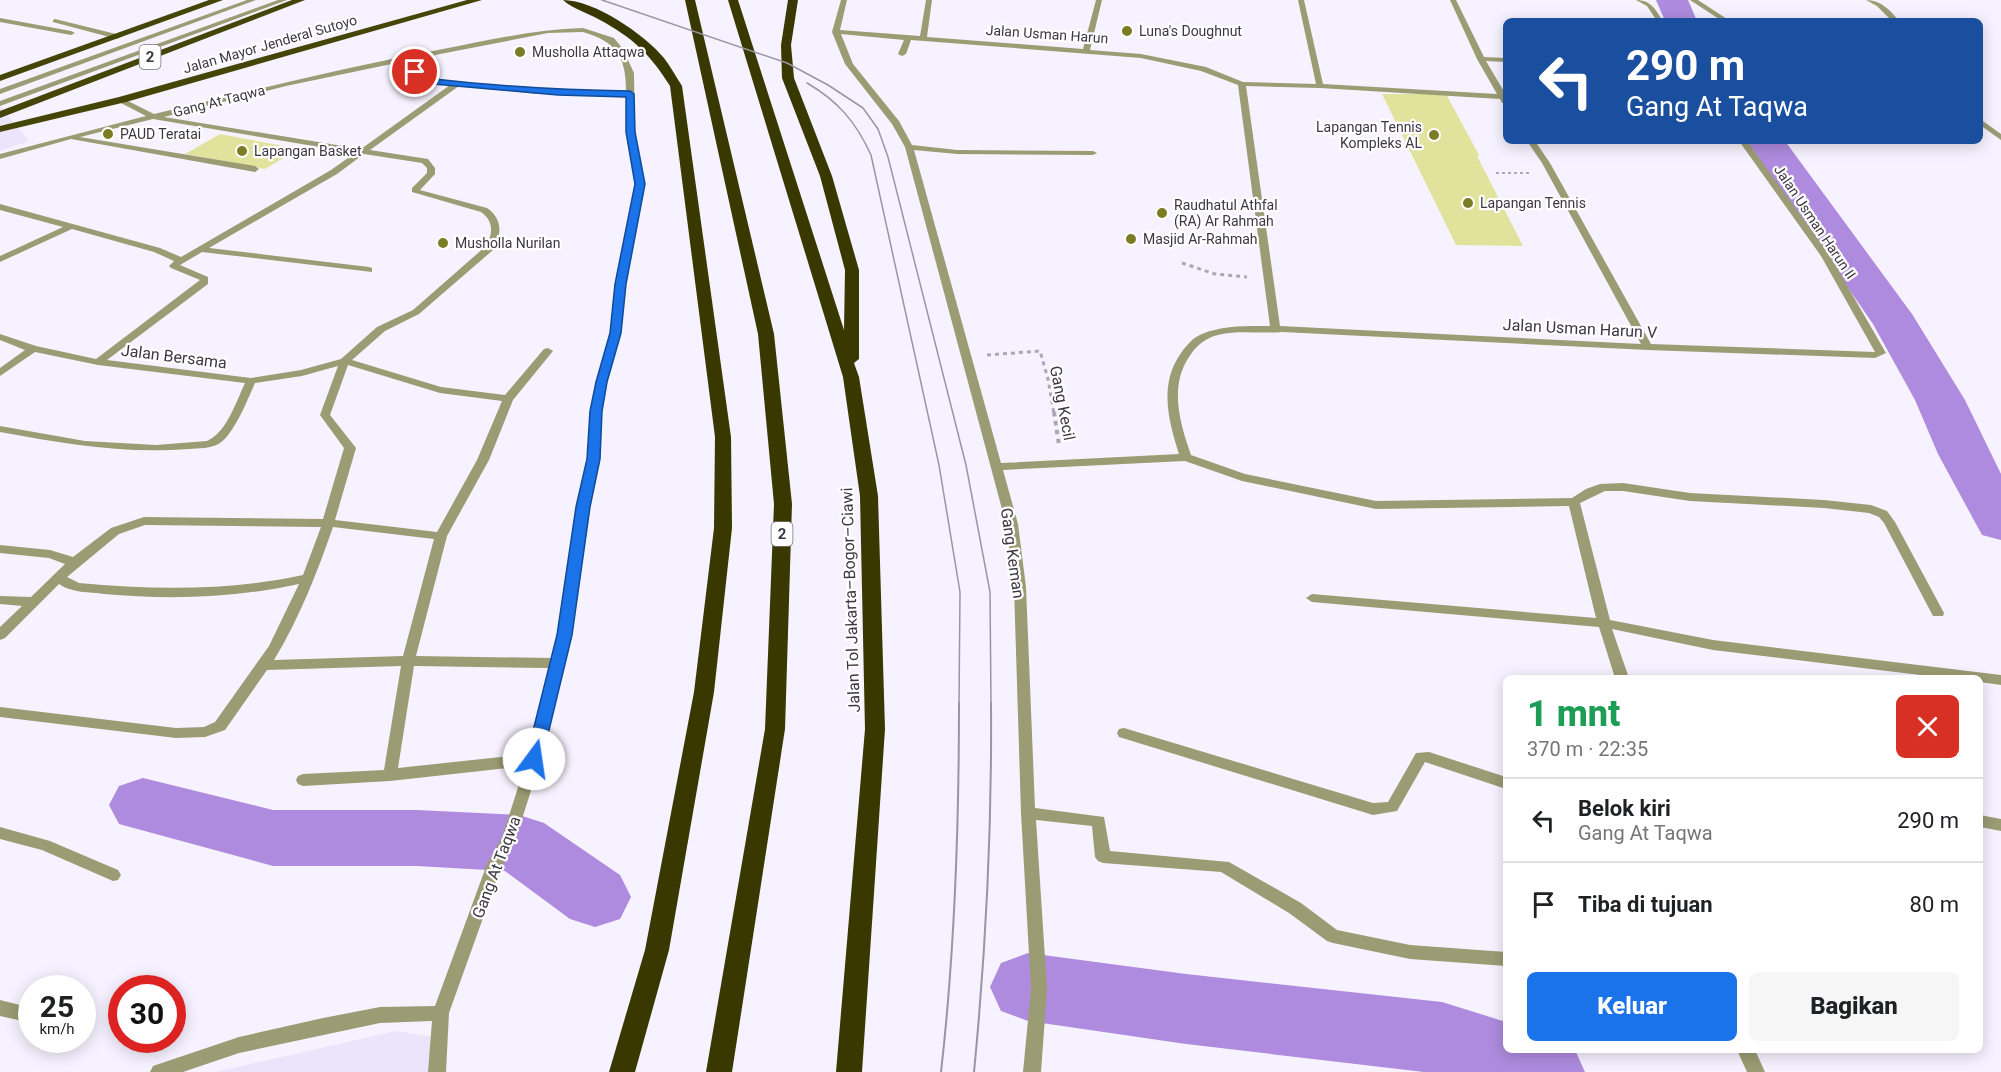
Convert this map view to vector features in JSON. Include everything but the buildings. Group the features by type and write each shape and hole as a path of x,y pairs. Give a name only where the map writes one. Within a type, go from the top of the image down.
{"highway":[{"name":"2","path":"0,78 218,0"},
{"name":"Jalan Mayor Jenderal Sutoyo","path":"0,115 300,0"},
{"name":"Jalan Mayor Jenderal Sutoyo","path":"0,129 122,100 477,0"},
{"path":"568,0 591,10 628,32 658,59 676,86 723,437 723,528 704,692 657,950 622,1072"},
{"name":"2","path":"690,0 766,334 783,504 775,729 719,1072"},
{"name":"Jalan Tol Jakarta–Bogor–Ciawi","path":"733,0 851,377 869,496 875,729 849,1072"},
{"path":"793,0 786,45 788,78 826,176 852,270 851,377"}],"street":[{"path":"0,92 253,0"},
{"path":"0,104 284,0"},
{"path":"836,32 844,0"},
{"path":"923,38 929,0"},
{"path":"1086,50 1099,0"},
{"path":"1301,0 1320,86"},
{"name":"Jalan Usman Harun","path":"1453,0 1481,58 1503,96"},
{"path":"1639,0 1649,5 1658,18"},
{"path":"1693,0 1722,18"},
{"path":"1869,0 1879,5 1893,18"},
{"path":"0,20 71,33"},
{"path":"56,21 117,37"},
{"name":"Gang At Taqwa","path":"0,157 286,84 548,31 582,30 602,35 611,40 619,49 630,73 631,132 640,184 620,284 615,333 596,411 594,459 583,507 570,600 558,663 534,759 509,838 495,864 441,1013 437,1072"},
{"name":"Jalan Usman Harun","path":"836,32 1086,50 1167,60 1203,69 1242,84 1320,86 1503,99"},
{"name":"Gang Keman","path":"836,32 849,64 896,123 909,147 1012,524 1020,587 1028,813 1039,989 1032,1072"},
{"path":"902,54 909,37"},
{"name":"Gang At Taqwa","path":"439,52 417,66 417,76 422,80 537,92 630,94"},
{"path":"1481,58 1503,60"},
{"path":"98,362 205,282 205,279 174,266 302,193 365,151 457,84"},
{"path":"1242,84 1276,330"},
{"path":"0,712 176,733 205,732 220,726 279,639 308,578 330,523 350,448 325,415 333,388 345,361 381,329 416,312 476,262 490,248 496,237 496,227 490,214 484,210 415,190 431,174 431,168 425,161 153,117 122,100"},
{"path":"1983,123 2001,138"},
{"path":"68,138 255,169"},
{"path":"1533,144 1648,347"},
{"name":"Jalan Usman Harun II","path":"1745,144 1825,256 1881,351"},
{"path":"909,147 957,152 1093,153"},
{"path":"0,207 157,250 176,256 182,261"},
{"path":"0,260 72,226"},
{"path":"202,250 369,270"},
{"name":"Jalan Usman Harun V","path":"1186,458 1176,429 1173,375 1182,357 1195,341 1208,334 1276,330 1875,355 1881,351"},
{"name":"Jalan Bersama","path":"0,337 33,349 98,362 251,381 302,373 345,361"},
{"path":"0,373 33,349"},
{"path":"390,776 408,661 441,537 483,460 508,399 548,351"},
{"path":"345,361 440,390 508,399"},
{"path":"0,429 85,444 156,448 209,444 218,440 235,416 251,381"},
{"path":"996,466 1186,458 1242,477 1376,505 1574,502 1604,487 1656,491 1690,497 1824,504 1871,509 1883,514 1889,522 1938,613"},
{"path":"1574,502 1604,623 1621,675"},
{"path":"0,635 71,565 115,531 144,521 330,523 441,537"},
{"path":"0,549 50,554 69,560 71,565"},
{"path":"60,578 68,584 79,587 148,594 200,595 276,586 308,578"},
{"path":"1312,598 1604,623 1713,645 1960,675"},
{"path":"0,600 34,602"},
{"path":"261,665 408,661 558,663"},
{"path":"1983,678 2001,680"},
{"path":"1124,733 1373,809 1392,807 1421,757 1429,757 1503,782"},
{"path":"303,780 390,776 534,759"},
{"path":"1028,813 1099,821 1103,857 1224,866 1295,908 1333,936 1410,952 1503,959"},
{"path":"1983,822 2001,825"},
{"path":"0,833 45,845 113,875"},
{"path":"0,1008 18,1012"},
{"path":"159,1072 239,1045 323,1026 380,1015 441,1013"},
{"path":"1747,1053 1756,1072"}],"path":[{"path":"1496,173 1551,173"},
{"path":"1182,263 1215,274 1269,279"},
{"name":"Gang Kecil","path":"965,356 1040,351 1048,378 1061,463"}],"shaded area":[{"path":"0,106 29,141 0,151"},
{"path":"396,1031 441,1038 435,1072 215,1072"}],"green space":[{"name":"Lapangan Tennis","path":"1382,94 1446,94 1479,155 1477,156 1523,246 1456,245"},
{"name":"Lapangan Basket","path":"220,134 299,149 265,169 185,154"}],"waterway":[{"path":"1672,0 1680,18"},
{"path":"1768,144 1896,324 1940,400 1964,454 2001,522"},
{"path":"143,805 273,838 417,838 519,843 595,897"},
{"path":"1028,987 1186,1009 1442,1038 1545,1072"}],"tram line":[{"path":"602,0 787,63 828,85 863,108 878,129 888,157 966,465 990,592 991,704"},
{"path":"807,83 828,97 845,113 859,132 871,155 939,465 960,592 959,705"},
{"path":"941,1072 950,980 955,888 959,703"},
{"path":"974,1072 987,888 991,704"}],"place":[{"name":"Luna's Doughnut","path":"1127,31"},
{"name":"Musholla Attaqwa","path":"520,52"},
{"name":"PAUD Teratai","path":"108,134"},
{"name":"Lapangan Tennis Kompleks AL","path":"1434,135"},
{"name":"Lapangan Basket","path":"242,151"},
{"name":"Lapangan Tennis","path":"1468,203"},
{"name":"Raudhatul Athfal (RA) Ar Rahmah","path":"1162,213"},
{"name":"Masjid Ar-Rahmah","path":"1131,239"},
{"name":"Musholla Nurilan","path":"443,243"}],"route":[{"path":"415,72 422,80 486,87 558,93 630,94 631,132 640,184 620,284 615,333 596,411 594,459 583,507 564,635 534,759"}]}
